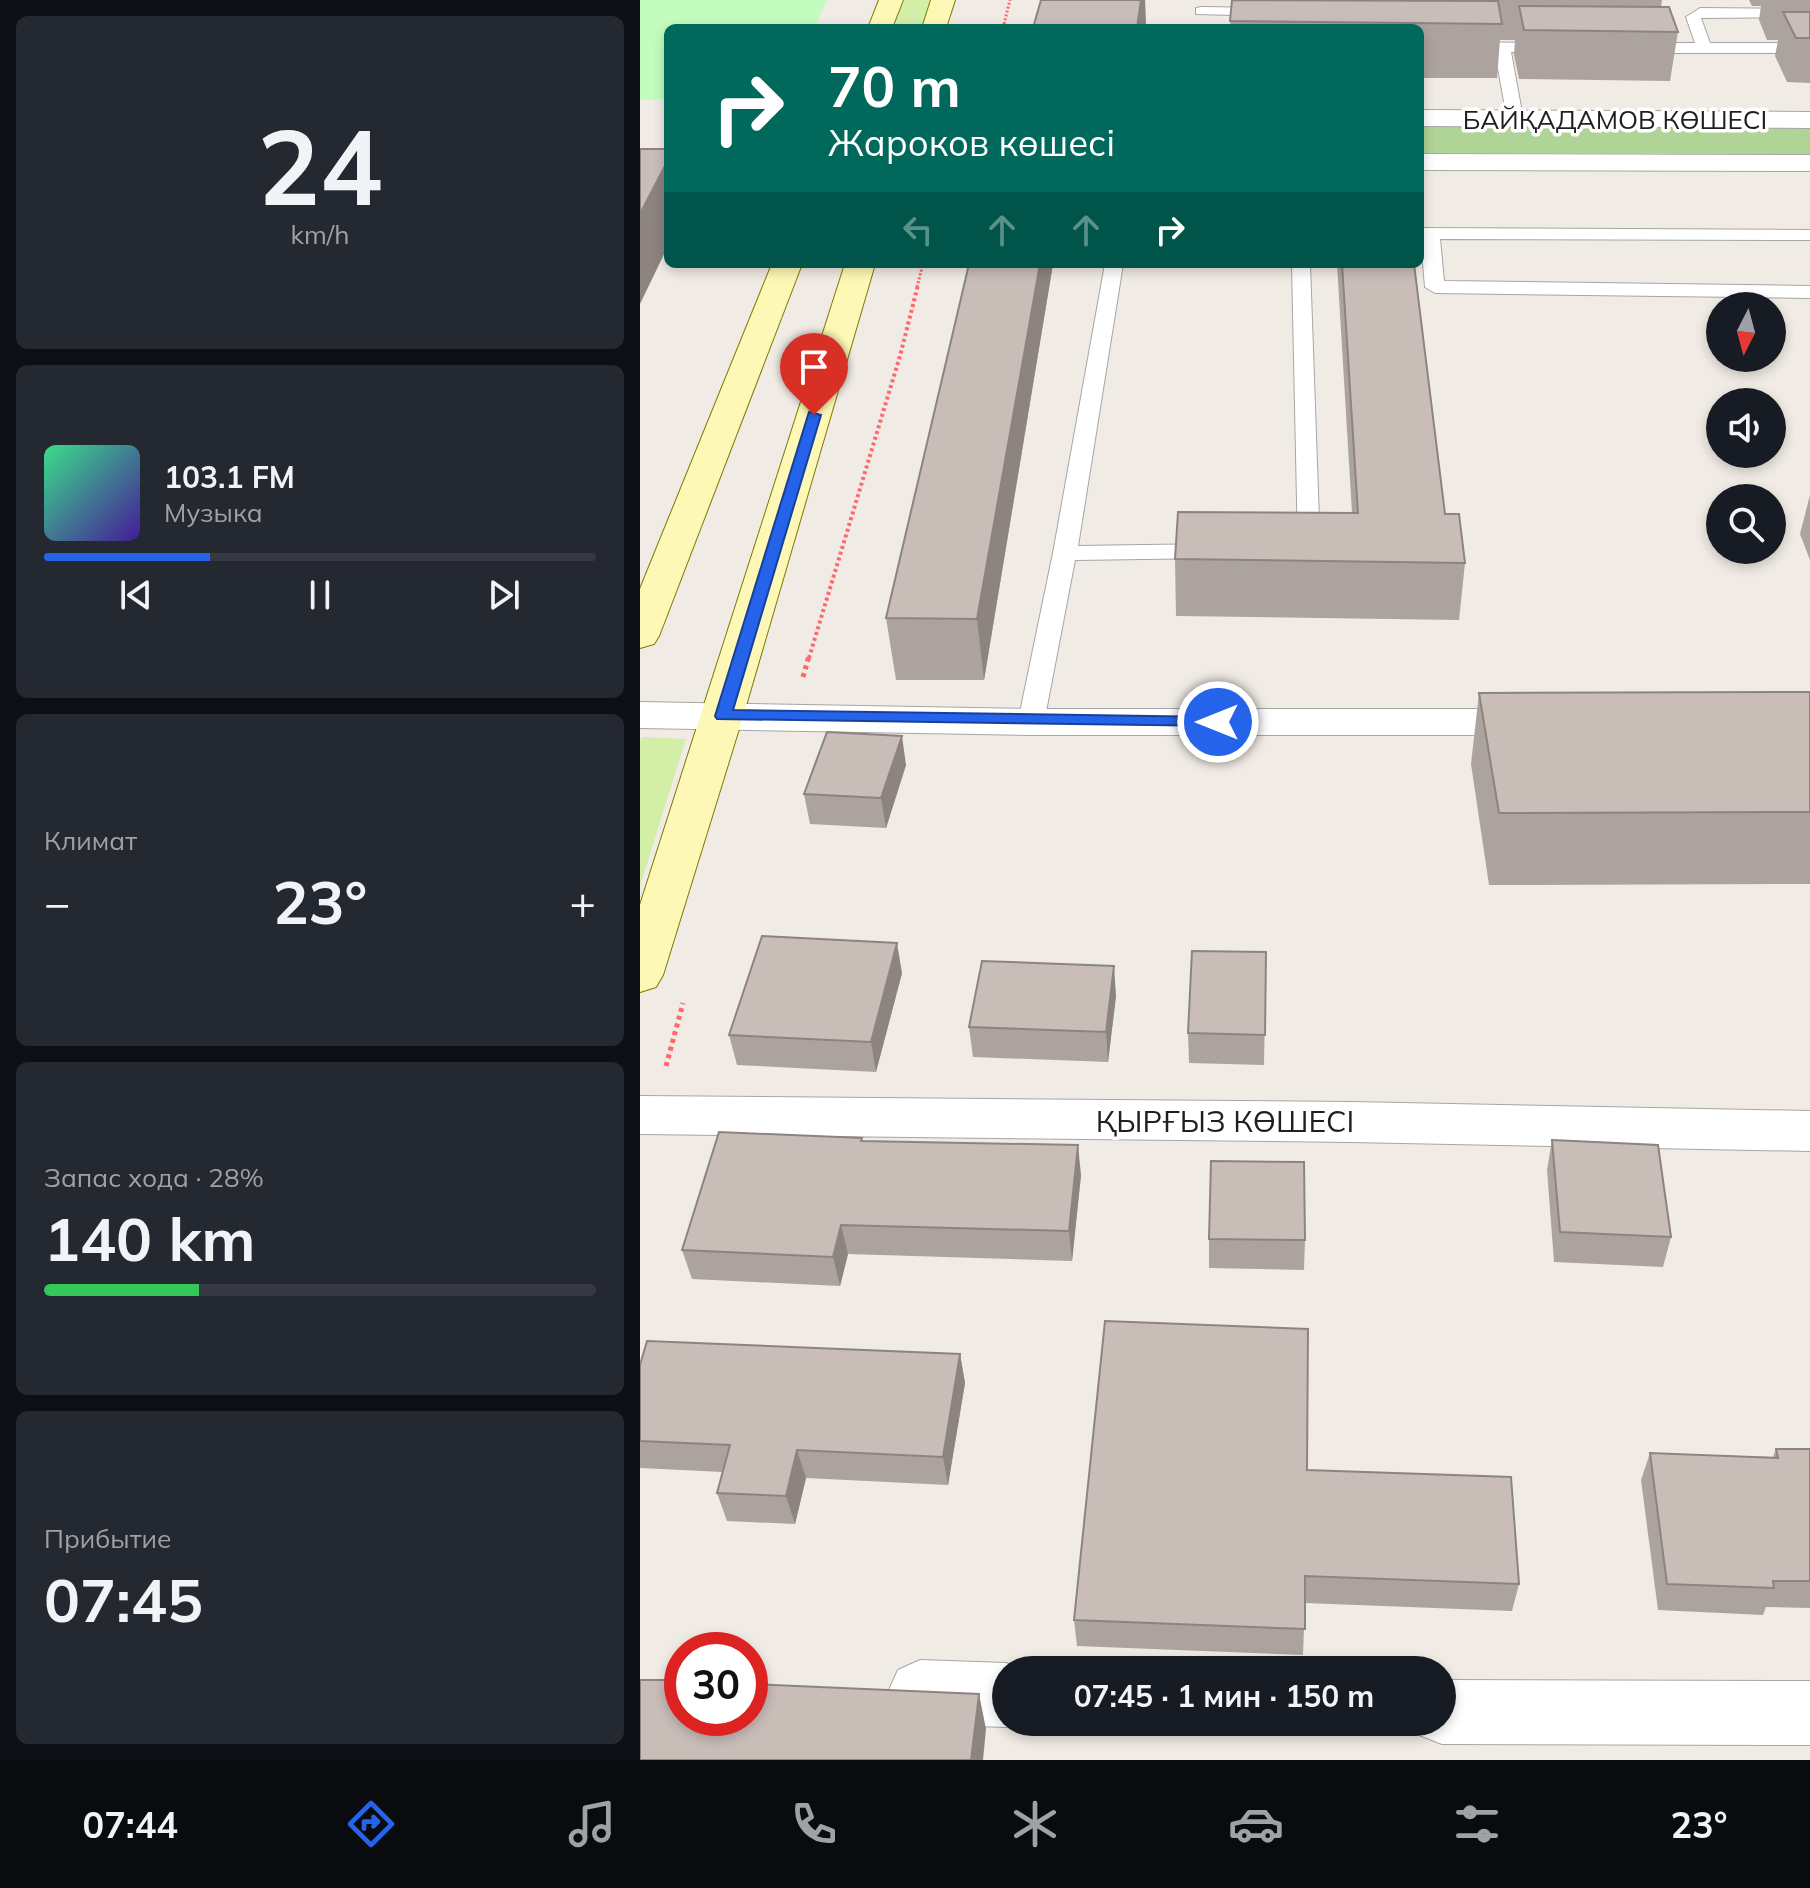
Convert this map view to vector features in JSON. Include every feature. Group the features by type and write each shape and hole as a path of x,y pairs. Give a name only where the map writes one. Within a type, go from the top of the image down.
{"main road":[{"path":"882,24 891,0"},
{"path":"935,24 943,0"},
{"path":"640,636 785,268"},
{"path":"640,975 723,716 859,268"}],"street":[{"name":"БАЙҚАДАМОВ КӨШЕСІ","path":"1424,118 1810,120"},
{"name":"БАЙҚАДАМОВ КӨШЕСІ","path":"1424,162 1810,163"},
{"path":"640,715 1031,722 1572,722"},
{"name":"ҚЫРҒЫЗ КӨШЕСІ","path":"640,1115 1351,1122 1810,1131"},
{"path":"870,1690 992,1694"},
{"path":"1456,1712 1810,1713"}],"lane":[{"path":"1202,6 1279,12"},
{"path":"1704,47 1693,17 1698,6 1810,13"},
{"path":"1466,27 1479,47"},
{"path":"1424,47 1564,48"},
{"path":"1502,48 1515,118"},
{"path":"1626,48 1810,48"},
{"path":"1810,235 1425,233 1435,287 1810,292"},
{"path":"1031,722 1065,553 1113,268"},
{"path":"1294,549 1309,549 1301,268"},
{"path":"1065,553 1233,550"}],"path":[{"path":"1004,24 1010,0"},
{"path":"791,717 895,372 922,268"}],"green space":[{"path":"640,0 827,0 816,24 664,24 664,99 640,100"},
{"path":"903,0 932,0 923,24 894,24"},
{"path":"1424,122 1810,124 1810,154 1424,153"},
{"path":"642,737 686,739 640,886 640,742"}],"building":[{"path":"1041,0 1141,0 1137,24 1034,24"},
{"path":"1232,0 1498,1 1502,24 1230,21"},
{"path":"1519,6 1669,7 1678,32 1524,30"},
{"path":"1783,12 1810,12 1810,38 1796,38"},
{"path":"640,149 664,149 664,168 640,214"},
{"path":"968,268 1039,268 977,619 886,618"},
{"path":"1342,268 1414,268 1445,514 1459,514 1465,563 1175,559 1178,512 1358,513"},
{"path":"1810,692 1810,812 1499,813 1479,693"},
{"path":"827,732 902,736 881,798 804,794"},
{"path":"762,936 897,943 871,1042 729,1035"},
{"path":"1192,951 1266,952 1265,1035 1188,1033"},
{"path":"982,961 1114,966 1106,1032 969,1027"},
{"path":"719,1132 862,1138 861,1141 1078,1145 1069,1231 841,1225 833,1257 682,1250"},
{"path":"1552,1140 1658,1145 1671,1237 1560,1232"},
{"path":"1211,1161 1304,1162 1305,1240 1209,1239"},
{"path":"1105,1321 1308,1329 1307,1470 1511,1477 1519,1584 1305,1576 1305,1629 1074,1620"},
{"path":"647,1341 960,1354 943,1457 797,1450 786,1496 717,1493 730,1445 640,1441 640,1365"},
{"path":"1776,1449 1810,1449 1810,1581 1773,1581 1774,1588 1667,1584 1650,1453 1778,1458"},
{"path":"640,1680 664,1680 664,1736 768,1736 768,1685 979,1694 971,1760 640,1760"}],"route":[{"path":"814,415 723,716 1218,722"}]}
